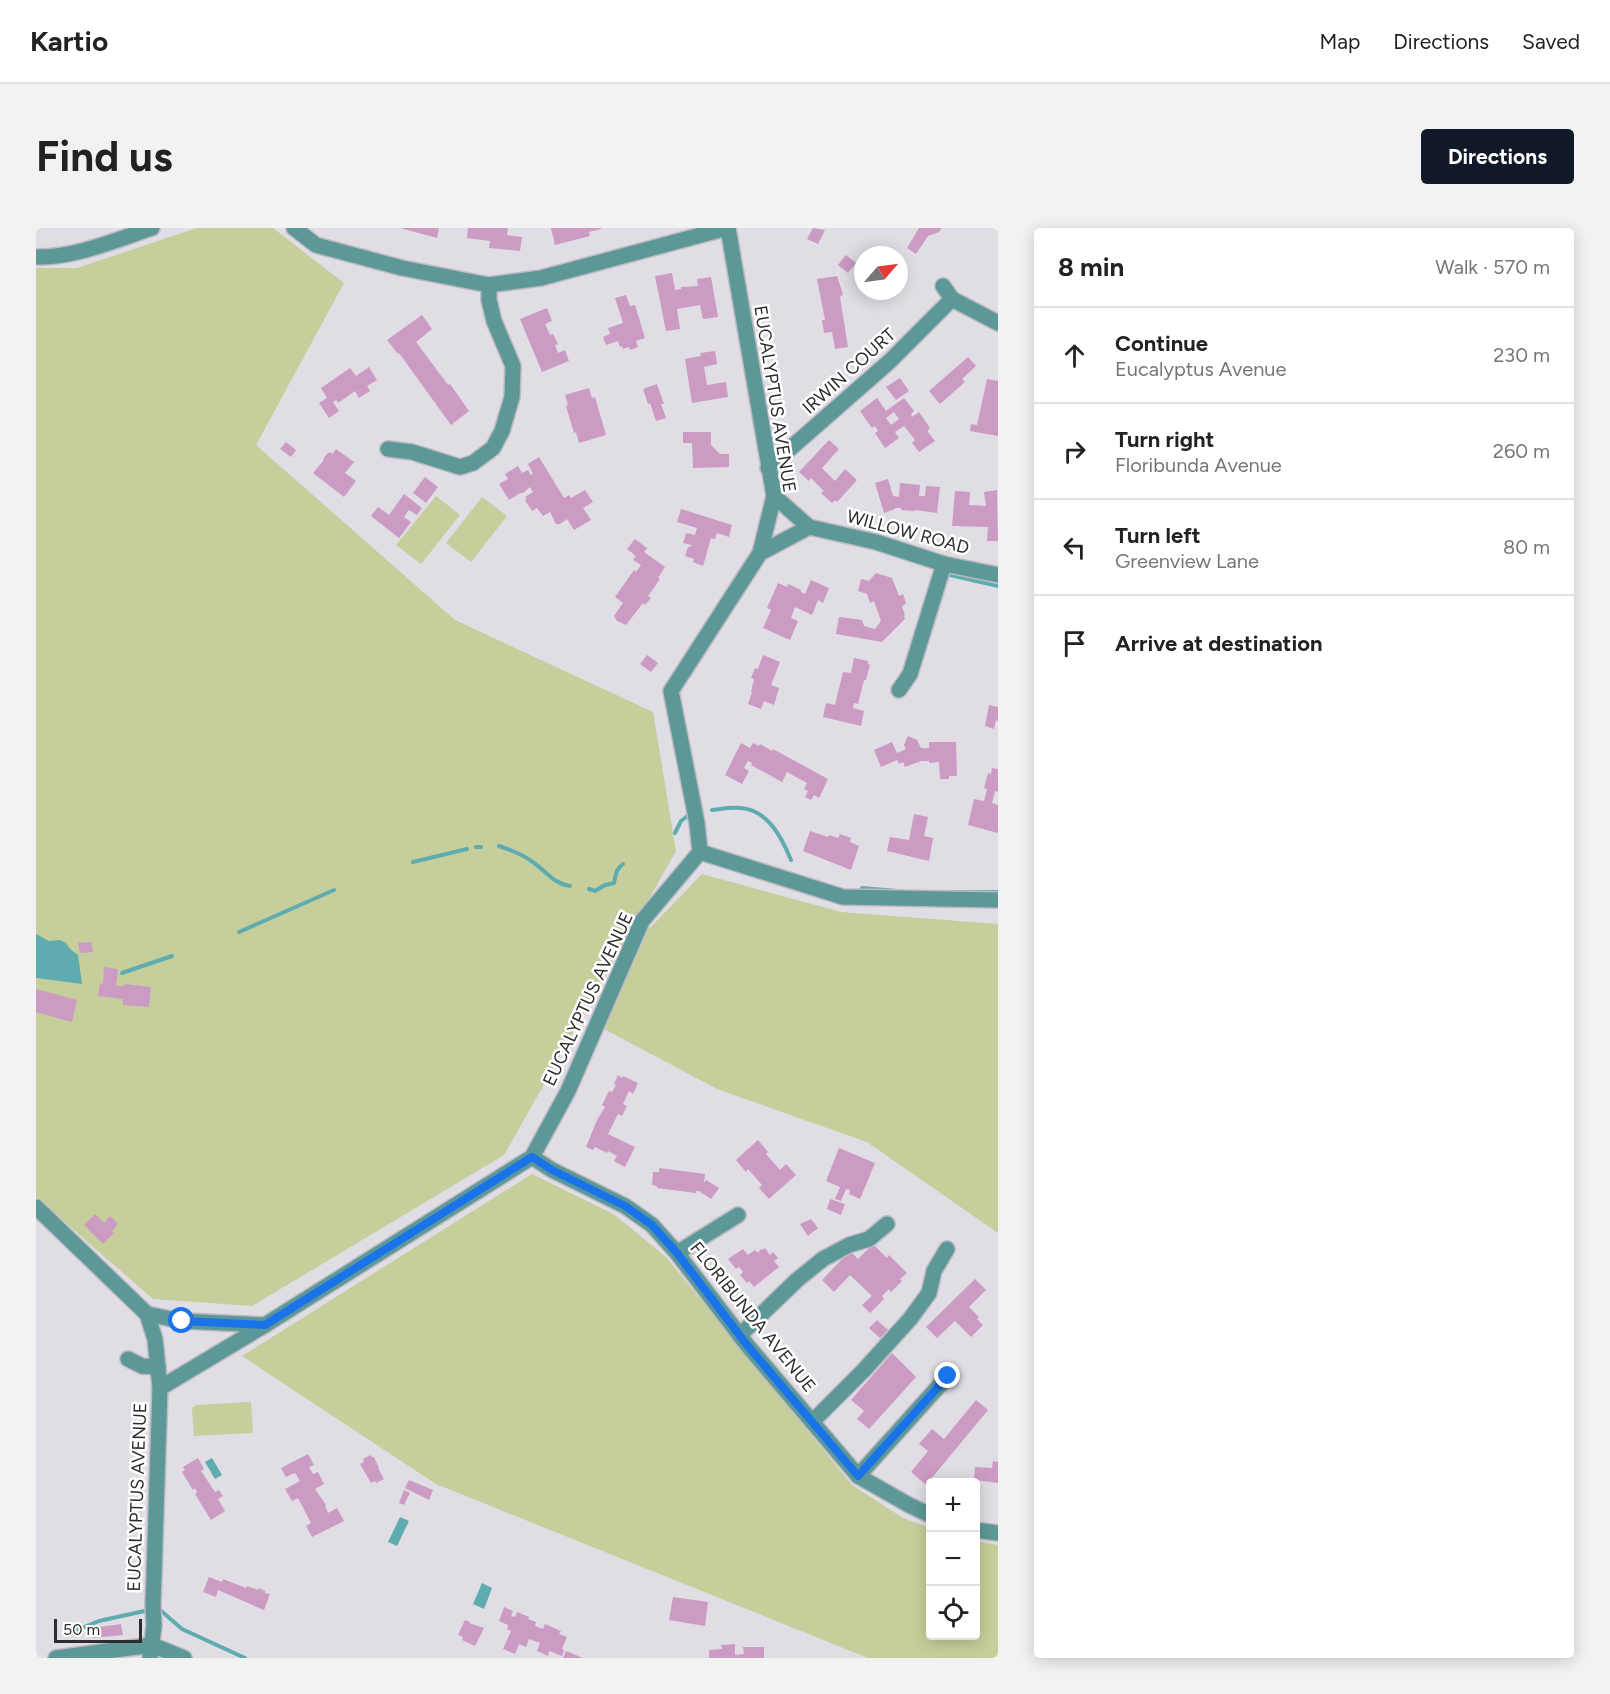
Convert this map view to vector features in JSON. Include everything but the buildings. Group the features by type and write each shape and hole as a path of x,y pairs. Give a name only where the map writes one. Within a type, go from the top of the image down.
{"street":[{"path":"36,256 47,257 77,252 152,228"},
{"path":"294,228 316,245 402,268 489,285 541,278 727,228"},
{"name":"EUCALYPTUS AVENUE","path":"151,1651 154,1626 160,1388 265,1325 532,1157 568,1091 642,921 700,852 697,823 670,691 760,553 774,496 727,228"},
{"path":"388,449 411,452 460,467 473,463 493,448 502,431 512,397 513,366 494,321 489,300 489,285"},
{"path":"943,286 952,299 998,323"},
{"name":"IRWIN COURT","path":"768,468 891,361 952,299"},
{"name":"WILLOW ROAD","path":"774,496 808,527 876,542 944,564 998,575"},
{"path":"760,553 808,527"},
{"path":"899,690 910,674 944,564"},
{"path":"700,852 843,897 998,900"},
{"name":"FLORIBUNDA AVENUE","path":"532,1157 552,1170 625,1206 652,1225 858,1476 926,1513"},
{"path":"36,1207 147,1314 155,1339 160,1388"},
{"path":"677,1253 738,1215"},
{"path":"740,1335 797,1280 823,1259 849,1245 868,1239 887,1224"},
{"path":"812,1422 864,1370 910,1319 929,1293 934,1271 947,1249"},
{"path":"147,1314 182,1321 265,1325"},
{"path":"128,1359 142,1366 158,1367"},
{"path":"858,1476 948,1376"},
{"path":"980,1531 998,1533"},
{"path":"56,1658 151,1651 184,1658"}],"green space":[{"path":"197,228 273,228 344,283 256,445 455,620 653,712 676,851 504,1155 252,1306 153,1299 36,1197 36,268 77,268"},
{"path":"436,496 460,515 421,564 396,545"},
{"path":"482,497 507,516 471,562 446,543"},
{"path":"702,874 841,912 998,924 998,1233 867,1142 717,1089 604,1029 648,930"},
{"path":"532,1174 615,1215 666,1257 852,1485 903,1518 926,1527 926,1640 980,1640 980,1542 998,1545 998,1658 868,1658 436,1484 242,1356"},
{"path":"251,1402 253,1433 194,1436 192,1408 196,1405"}],"water":[{"path":"36,934 49,941 60,940 66,943 78,955 82,984 36,978"},
{"path":"212,1458 222,1475 215,1479 205,1462"},
{"path":"400,1517 409,1521 397,1546 388,1542"},
{"path":"482,1583 492,1588 484,1609 473,1604"}],"waterway":[{"path":"946,574 998,586"},
{"path":"712,810 741,808 759,814 778,834 791,860"},
{"path":"675,833 681,821 690,814"},
{"path":"499,846 526,858 555,880 570,886"},
{"path":"476,847 481,847"},
{"path":"413,862 467,849"},
{"path":"589,889 595,891 614,883 617,871 623,864"},
{"path":"862,888 897,891"},
{"path":"239,932 334,890"},
{"path":"949,892 998,892"},
{"path":"122,973 172,956"},
{"path":"157,1610 159,1609 182,1629 245,1658"},
{"path":"72,1632 99,1621 149,1610"}],"route":[{"path":"182,1321 265,1325 532,1157 552,1170 625,1206 652,1225 677,1253 747,1345 858,1476 948,1376"}]}
